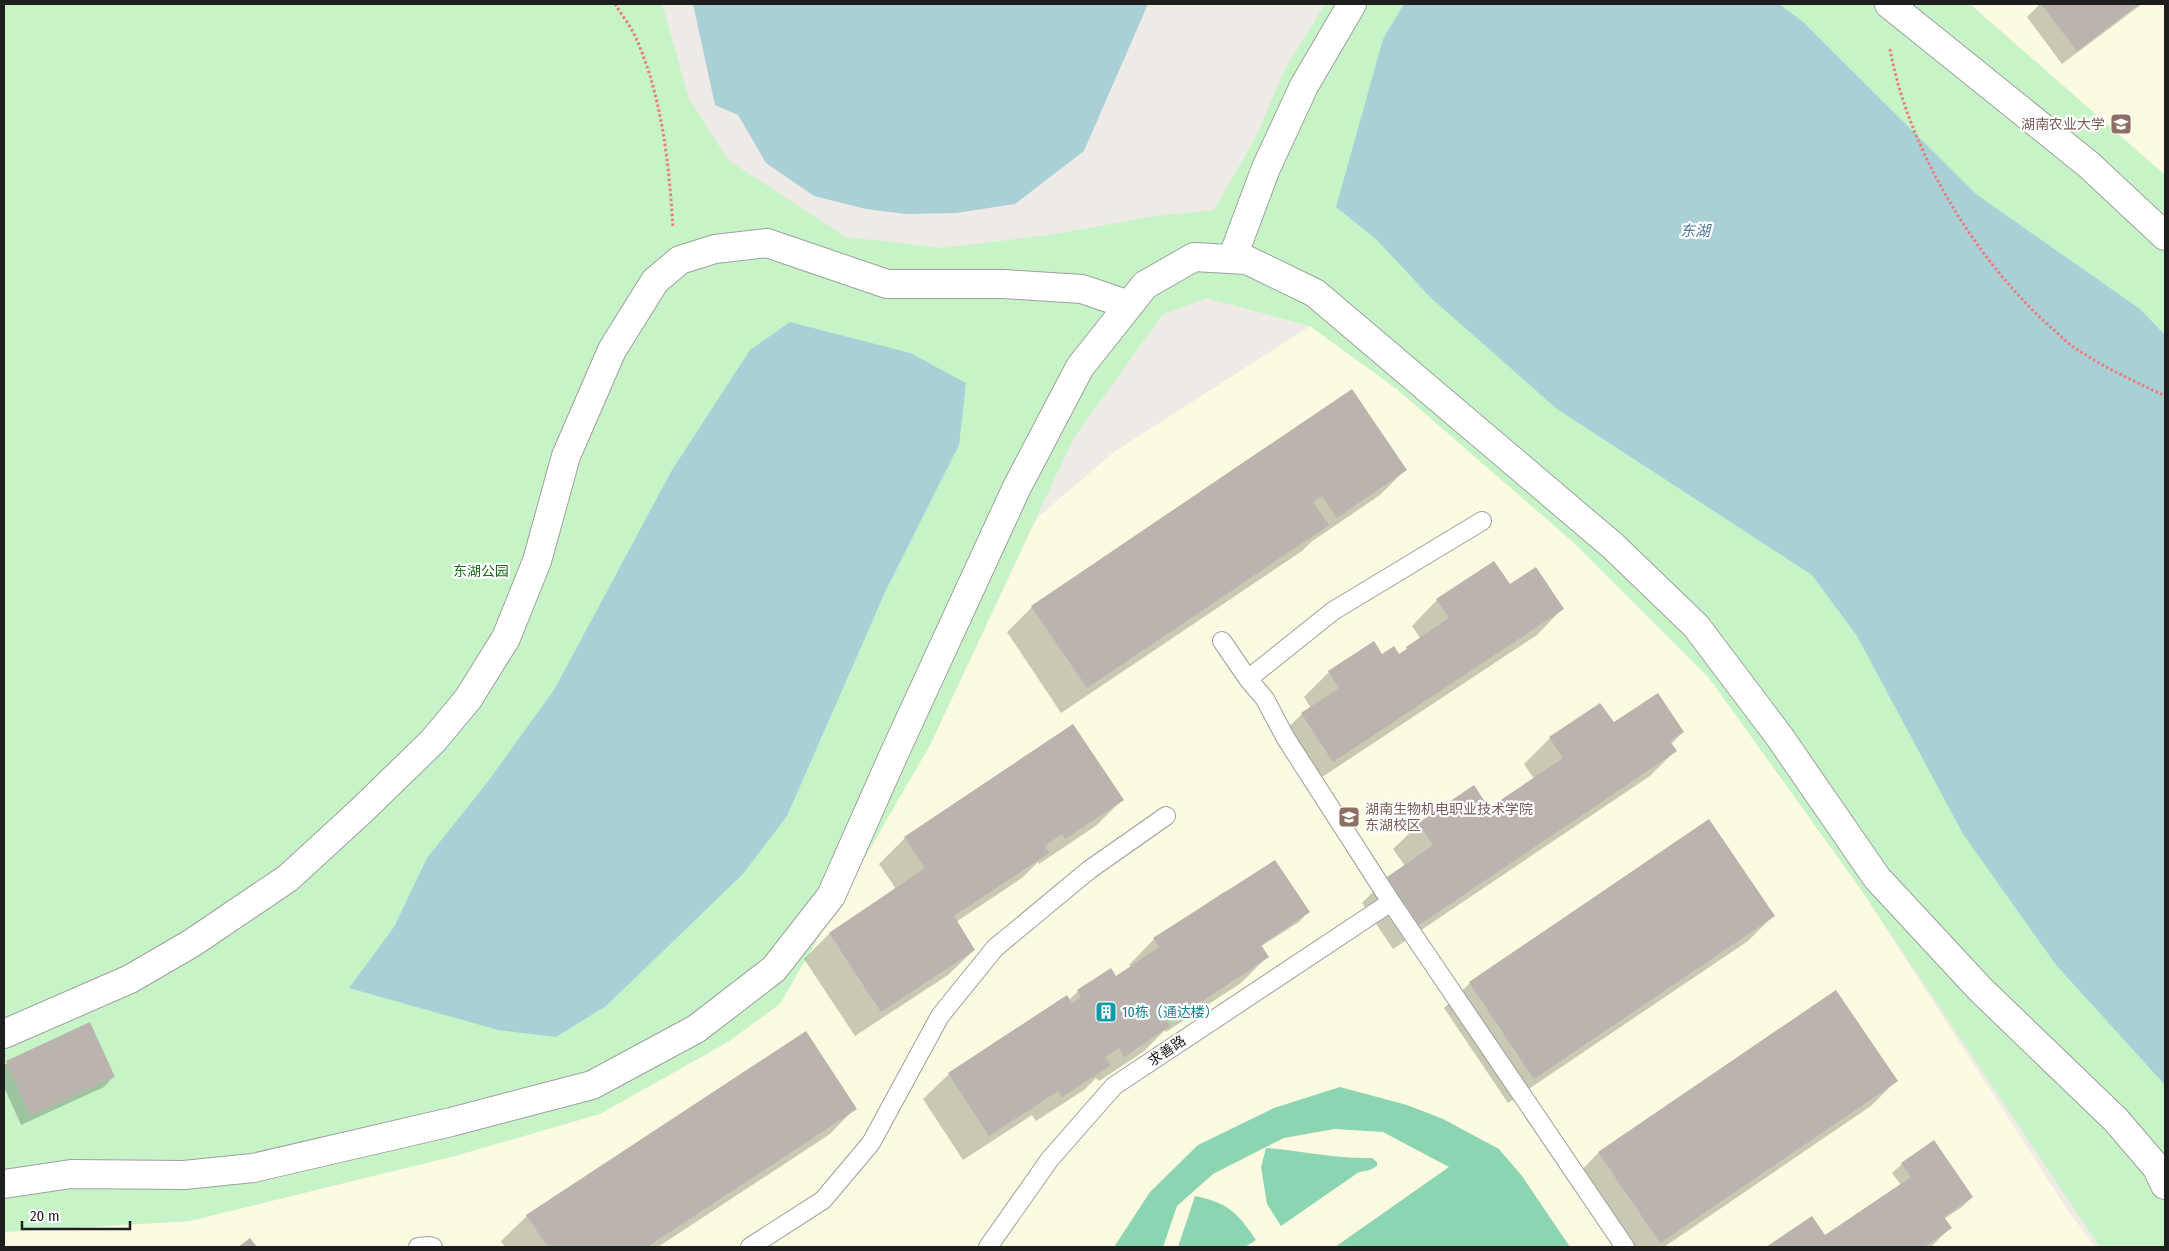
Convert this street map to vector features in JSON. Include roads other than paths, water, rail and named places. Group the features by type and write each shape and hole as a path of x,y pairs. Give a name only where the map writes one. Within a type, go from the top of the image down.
{"street":[{"path":"1232,259 1266,168 1304,86 1352,4"},
{"path":"1889,4 2089,166 2165,236"},
{"path":"4,1034 130,979 192,942 288,878 433,741 468,699 506,638 537,561 566,456 612,350 655,281 680,260 715,249 767,243 887,284 1003,284 1082,289 1129,305"},
{"path":"4,1184 71,1174 184,1175 253,1168 450,1122 592,1085 696,1029 774,969 831,896 1017,487 1080,367 1145,285 1194,257 1248,260 1315,293 1613,546 1696,626 1779,736 1877,878 1980,989 2116,1120 2157,1168 2165,1185"}],"lane":[{"path":"1248,679 1333,611 1482,521"},
{"path":"1222,641 1248,679 1265,699 1285,737 1391,902 1625,1247"},
{"path":"750,1247 822,1200 871,1143 940,1016 995,948 1089,870 1166,816"},
{"name":"求善路","path":"988,1247 1050,1160 1114,1086 1391,902"},
{"path":"418,1247 433,1247"}],"water":[{"path":"693,4 1148,4 1084,151 1015,204 956,213 906,214 866,209 814,196 766,163 738,115 715,105"},
{"name":"东湖","path":"1404,4 1779,4 1802,21 1976,194 2140,309 2165,335 2165,1085 2056,965 1963,834 1857,636 1812,575 1557,409 1430,297 1377,240 1336,207 1383,39"},
{"path":"790,322 910,353 966,383 959,445 886,590 787,816 743,874 606,1006 556,1037 498,1030 349,988 394,927 427,858 486,784 554,690 672,470 750,350"}],"place":[{"name":"湖南农业大学","path":"2121,124"},
{"name":"湖南生物机电职业技术学院 东湖校区","path":"1349,817"},
{"name":"10栋（通达楼）","path":"1106,1012"}],"park label":[{"name":"东湖公园","path":"481,571"}]}
